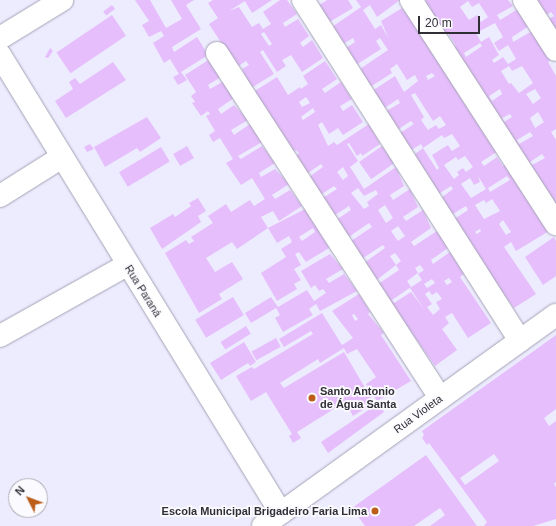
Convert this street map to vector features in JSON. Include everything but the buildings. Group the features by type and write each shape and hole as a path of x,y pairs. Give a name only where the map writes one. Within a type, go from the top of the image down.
{"street":[{"path":"0,38 62,0"},
{"path":"303,0 520,341"},
{"path":"412,0 556,224"},
{"path":"524,0 556,50"},
{"path":"217,53 440,398"},
{"name":"Rua Paraná","path":"0,55 284,520"},
{"path":"0,196 62,157"},
{"path":"0,336 127,265"},
{"name":"Rua Violeta","path":"263,526 284,520 440,398 556,315"}],"place":[{"name":"Santo Antonio de Água Santa","path":"312,398"},
{"name":"Escola Municipal Brigadeiro Faria Lima","path":"375,511"}]}
